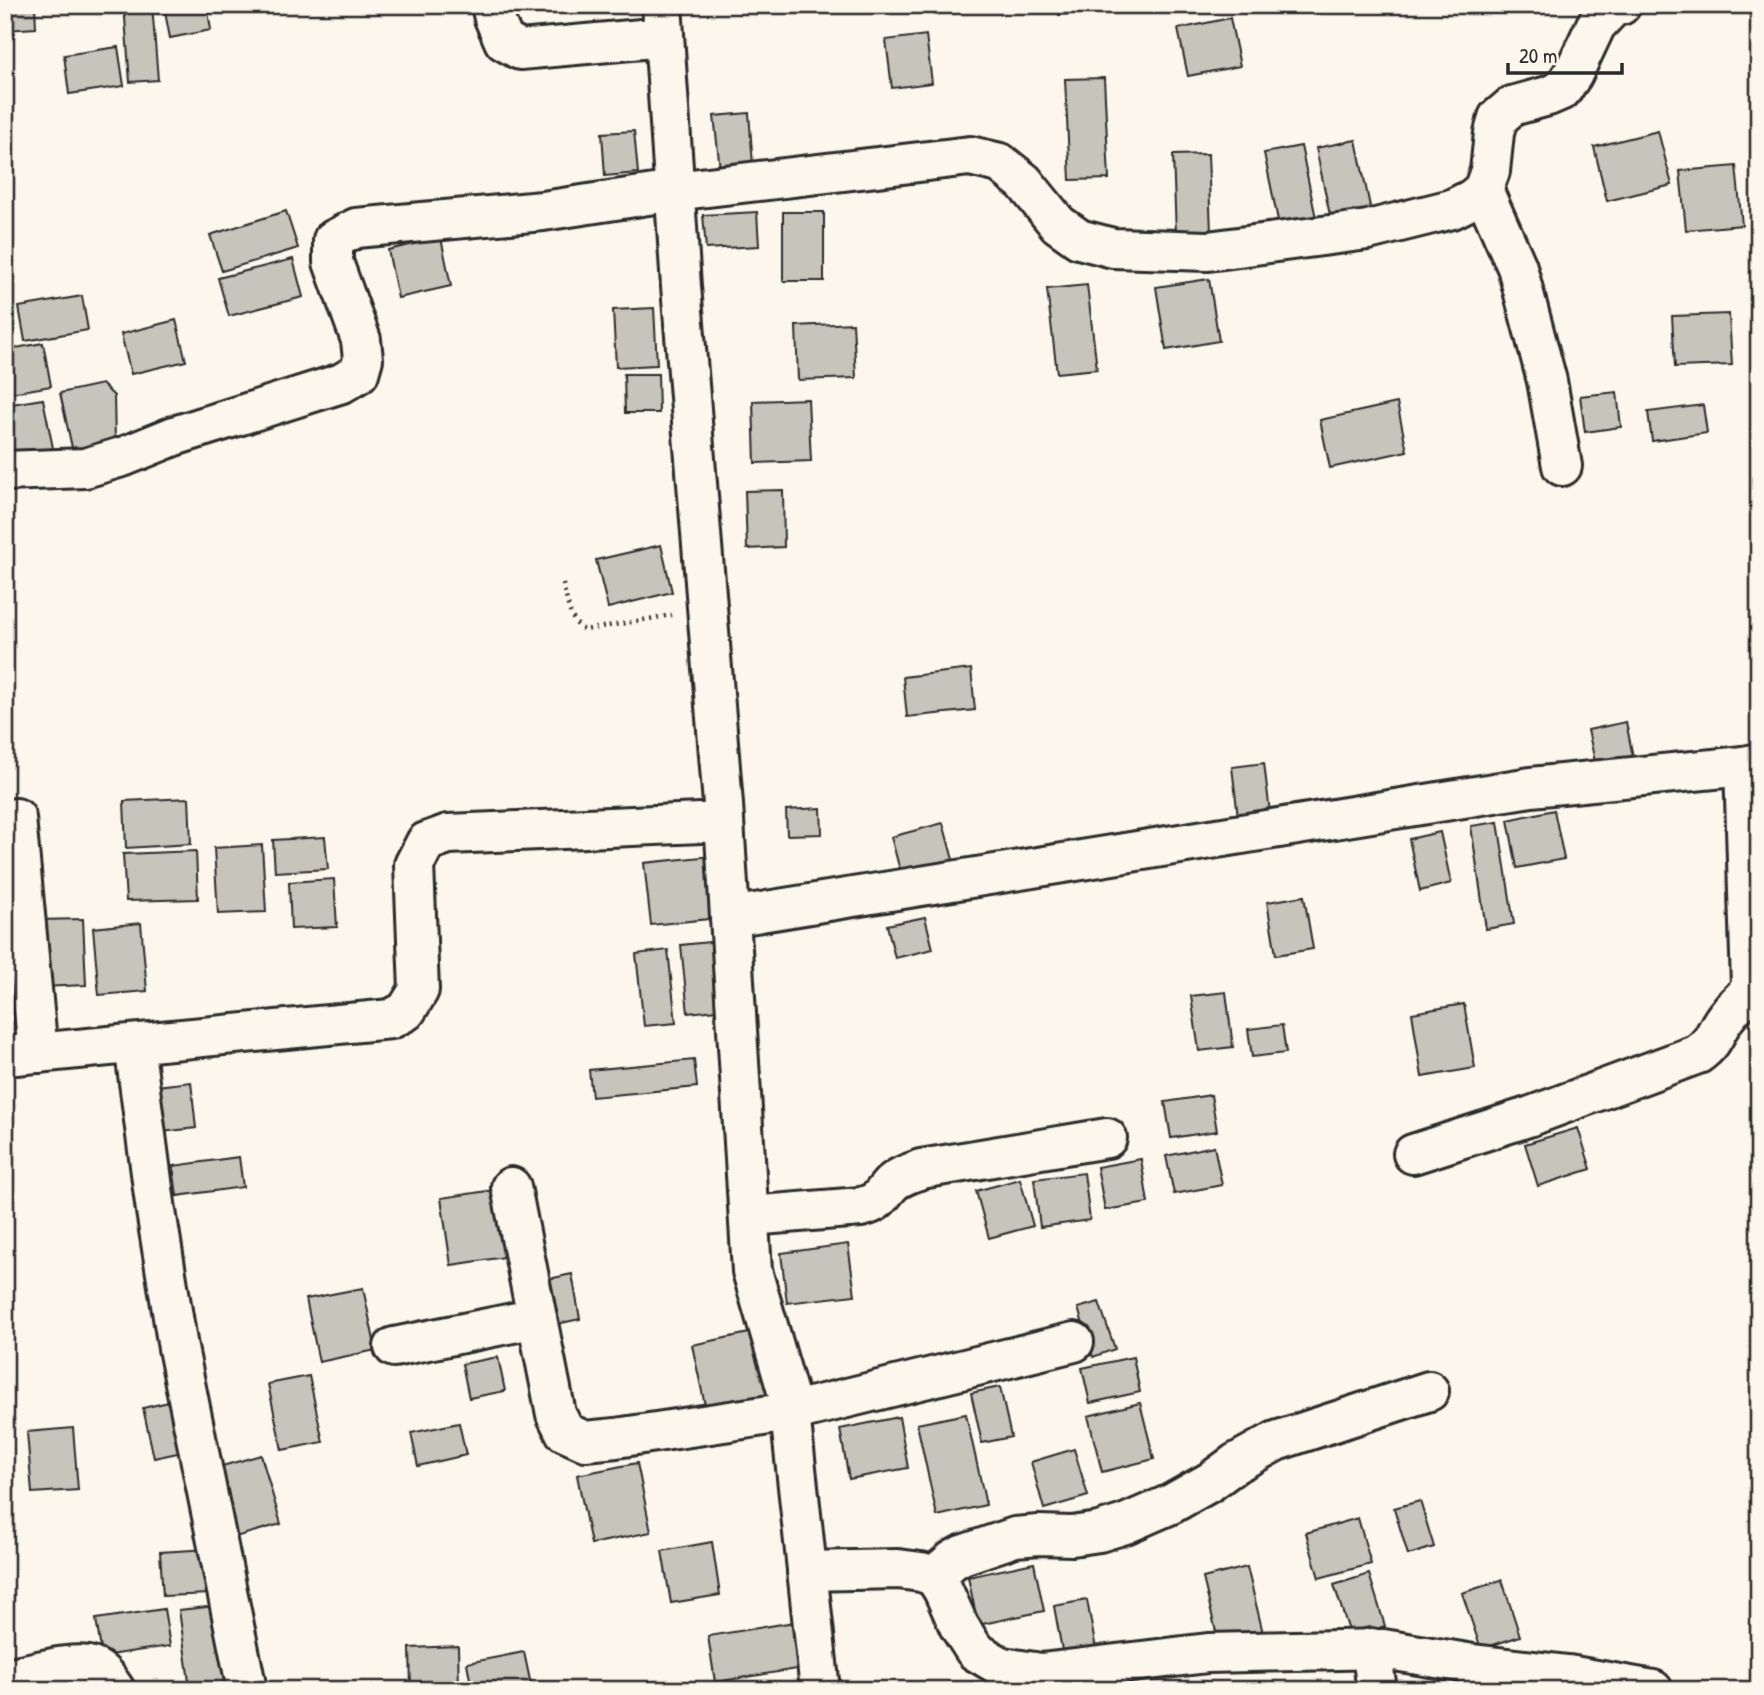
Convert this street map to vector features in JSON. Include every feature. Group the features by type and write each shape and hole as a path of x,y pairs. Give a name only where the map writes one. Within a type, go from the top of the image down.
{"street":[{"path":"491,5 504,41 520,50 663,21 724,822 752,1271 788,1394 820,1690"},
{"path":"5,471 85,468 125,456 174,436 342,383 359,373 363,359 360,340 333,262 333,240 356,228 543,211 674,191 970,156 1000,163 1024,182 1058,224 1079,239 1113,248 1208,251 1368,230 1452,209 1483,190 1490,172 1494,133 1499,118 1512,106 1562,90 1573,74 1596,25 1613,7 1621,5"},
{"path":"1483,190 1517,267 1548,381 1562,466"},
{"path":"730,917 1531,786 1751,765 1751,986 1749,993 1727,1014 1710,1046 1698,1054 1531,1116 1413,1154"},
{"path":"16,818 22,1055 391,1019 406,1011 419,990 414,865 426,842 448,834 724,822"},
{"path":"134,1044 156,1211 178,1348 247,1690"},
{"path":"749,1216 861,1207 880,1199 892,1183 904,1175 921,1169 1107,1138"},
{"path":"511,1187 556,1414 565,1432 585,1441 790,1412 1074,1342"},
{"path":"394,1347 537,1318"},
{"path":"934,1576 962,1555 1015,1536 1072,1536 1125,1524 1171,1504 1210,1482 1255,1451 1276,1441 1429,1391"},
{"path":"807,1571 898,1569 934,1576 975,1651 1002,1667 1041,1673 1208,1653 1371,1648 1568,1675 1653,1690"},
{"path":"1371,1648 1377,1690"},
{"path":"5,1678 76,1665 92,1667 105,1675 115,1690"}],"path":[{"path":"563,583 573,618 579,628 584,630 707,609"}],"building":[{"path":"5,5 35,5 36,28 5,30"},
{"path":"124,5 152,5 158,80 130,82"},
{"path":"207,5 211,30 170,38 165,12"},
{"path":"1058,5 1094,5 1095,12 1059,15"},
{"path":"1178,5 1229,5 1230,7 1179,14"},
{"path":"1230,18 1240,66 1188,76 1178,29"},
{"path":"926,35 932,83 892,88 886,40"},
{"path":"118,47 124,86 69,94 64,55"},
{"path":"1104,78 1109,179 1070,180 1065,79"},
{"path":"749,113 753,165 720,169 714,116"},
{"path":"634,131 638,173 605,176 602,133"},
{"path":"1658,131 1672,185 1607,201 1594,147"},
{"path":"1356,140 1372,216 1332,225 1316,148"},
{"path":"1301,146 1317,223 1280,230 1264,153"},
{"path":"1208,154 1211,233 1176,234 1173,155"},
{"path":"1736,166 1742,225 1686,230 1680,171"},
{"path":"286,211 298,248 222,271 210,235"},
{"path":"757,212 759,246 706,249 703,215"},
{"path":"783,212 824,212 824,281 783,281"},
{"path":"441,238 451,286 398,298 388,250"},
{"path":"293,259 303,297 229,316 218,278"},
{"path":"1209,279 1219,341 1166,350 1156,287"},
{"path":"1087,285 1097,369 1057,373 1047,289"},
{"path":"82,296 88,330 25,341 19,307"},
{"path":"654,308 657,365 616,367 613,310"},
{"path":"1729,314 1732,365 1675,367 1672,316"},
{"path":"176,320 186,361 131,374 121,334"},
{"path":"853,323 856,378 798,380 796,326"},
{"path":"43,343 51,386 5,394 5,350"},
{"path":"624,374 658,374 659,413 625,413"},
{"path":"102,384 114,396 115,443 73,452 60,393"},
{"path":"1617,392 1621,427 1585,432 1580,396"},
{"path":"43,399 54,453 9,462 5,443 5,405"},
{"path":"808,399 811,461 755,463 753,401"},
{"path":"1397,403 1407,451 1330,468 1320,420"},
{"path":"1703,405 1707,433 1652,441 1648,412"},
{"path":"783,490 784,547 747,549 745,491"},
{"path":"661,545 672,592 608,608 596,560"},
{"path":"971,669 975,710 907,717 903,677"},
{"path":"1626,722 1635,767 1598,775 1588,730"},
{"path":"1264,763 1271,821 1239,825 1232,767"},
{"path":"189,798 191,844 126,848 124,801"},
{"path":"821,808 822,834 787,835 786,810"},
{"path":"1554,810 1564,859 1517,868 1508,820"},
{"path":"1498,822 1514,924 1486,929 1471,826"},
{"path":"943,823 955,867 903,881 891,837"},
{"path":"1440,832 1451,883 1420,891 1409,839"},
{"path":"325,837 328,869 275,872 273,840"},
{"path":"262,845 266,912 218,914 214,848"},
{"path":"196,851 198,899 126,901 123,854"},
{"path":"711,856 718,918 651,925 644,863"},
{"path":"334,879 337,927 291,929 289,882"},
{"path":"1304,896 1313,949 1276,955 1267,902"},
{"path":"5,897 12,947 5,947"},
{"path":"925,917 933,949 895,958 887,925"},
{"path":"83,919 86,985 41,987 38,920"},
{"path":"141,923 147,991 99,995 93,928"},
{"path":"719,941 727,1009 688,1013 681,945"},
{"path":"668,950 676,1023 644,1026 636,954"},
{"path":"1226,992 1233,1047 1199,1051 1191,996"},
{"path":"1464,1004 1475,1068 1422,1077 1412,1013"},
{"path":"1282,1025 1286,1053 1252,1057 1248,1029"},
{"path":"694,1060 697,1087 592,1097 589,1070"},
{"path":"191,1082 196,1128 153,1133 148,1087"},
{"path":"1211,1095 1217,1131 1171,1138 1165,1102"},
{"path":"1578,1128 1591,1169 1538,1186 1525,1144"},
{"path":"1214,1146 1222,1185 1174,1194 1166,1156"},
{"path":"239,1157 243,1187 177,1196 173,1166"},
{"path":"1141,1159 1148,1203 1105,1210 1097,1167"},
{"path":"1084,1173 1090,1220 1040,1227 1034,1179"},
{"path":"1020,1179 1033,1226 989,1238 976,1191"},
{"path":"501,1189 512,1256 451,1265 441,1198"},
{"path":"848,1244 855,1295 787,1303 781,1253"},
{"path":"572,1274 580,1319 552,1325 544,1280"},
{"path":"363,1288 376,1350 319,1362 306,1299"},
{"path":"1099,1302 1115,1349 1093,1357 1078,1308"},
{"path":"754,1332 768,1396 706,1410 692,1345"},
{"path":"498,1357 505,1391 469,1398 462,1364"},
{"path":"1133,1357 1140,1392 1090,1403 1082,1368"},
{"path":"309,1376 323,1442 282,1450 268,1384"},
{"path":"5,1379 12,1425 5,1426"},
{"path":"1000,1387 1011,1437 982,1443 971,1393"},
{"path":"177,1400 187,1451 154,1458 143,1408"},
{"path":"1140,1403 1154,1459 1102,1472 1088,1416"},
{"path":"966,1414 986,1505 937,1516 917,1424"},
{"path":"899,1417 908,1468 849,1479 840,1429"},
{"path":"459,1423 466,1455 418,1466 411,1433"},
{"path":"73,1428 78,1490 32,1493 27,1432"},
{"path":"1074,1449 1088,1496 1044,1509 1031,1462"},
{"path":"261,1455 281,1524 228,1539 208,1470"},
{"path":"637,1463 651,1532 591,1544 577,1475"},
{"path":"1420,1501 1434,1547 1408,1555 1394,1508"},
{"path":"1358,1518 1371,1564 1319,1578 1306,1533"},
{"path":"712,1542 720,1595 671,1603 662,1551"},
{"path":"209,1549 211,1594 163,1596 160,1552"},
{"path":"1034,1563 1044,1611 978,1625 968,1577"},
{"path":"1247,1567 1263,1633 1219,1644 1203,1578"},
{"path":"1369,1574 1385,1626 1351,1637 1334,1585"},
{"path":"1502,1580 1520,1636 1481,1649 1462,1593"},
{"path":"1087,1600 1098,1660 1065,1667 1054,1606"},
{"path":"216,1606 226,1683 190,1689 179,1610"},
{"path":"164,1609 170,1646 102,1656 96,1619"},
{"path":"801,1621 809,1667 715,1682 708,1636"},
{"path":"458,1646 459,1690 411,1690 410,1648"},
{"path":"524,1652 532,1690 472,1690 467,1663"}]}
